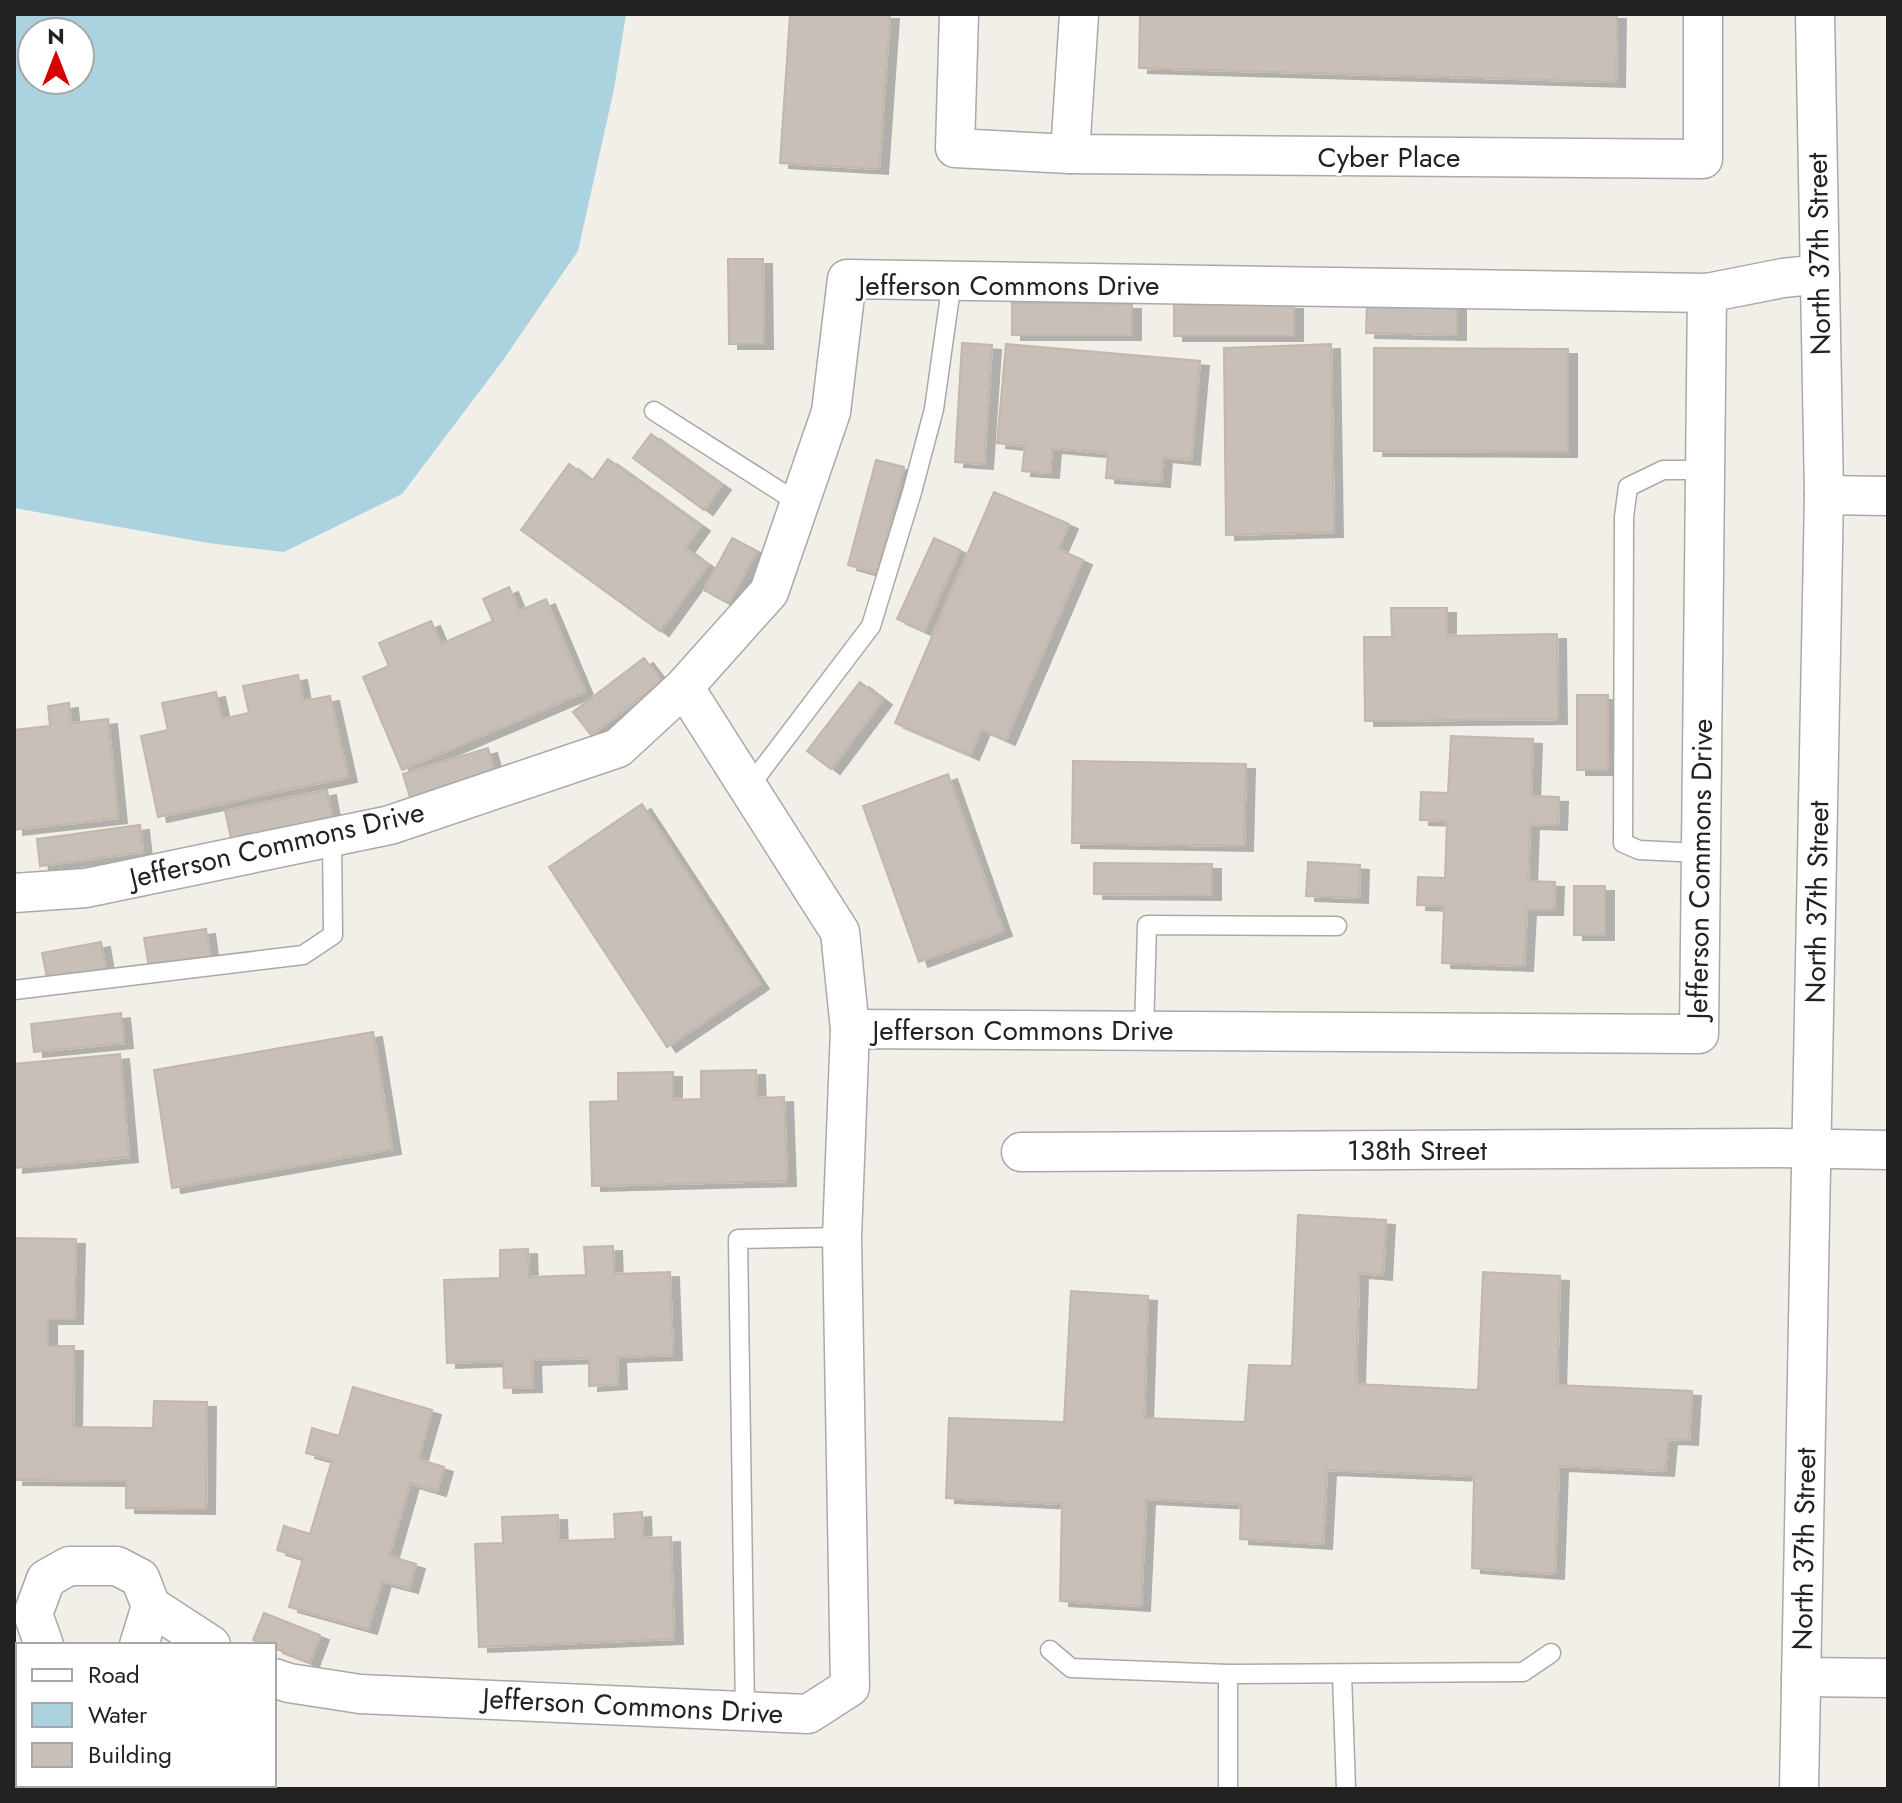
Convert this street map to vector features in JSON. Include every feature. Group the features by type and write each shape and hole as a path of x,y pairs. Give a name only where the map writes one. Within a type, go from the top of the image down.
{"street":[{"path":"959,14 955,148 1070,154 1079,14"},
{"name":"Cyber Place","path":"1070,154 1703,159 1703,14"},
{"name":"North 37th Street","path":"1799,1789 1824,495 1815,14"},
{"name":"Jefferson Commons Drive","path":"14,893 86,888 390,825 618,748 684,687 769,592 831,412 847,279 1707,293 1820,274"},
{"name":"Jefferson Commons Drive","path":"276,1679 360,1694 808,1714 850,1687 842,1237 850,1029 1699,1034 1707,293"},
{"path":"1824,495 1888,496"},
{"path":"684,687 840,932 850,1029"},
{"name":"138th Street","path":"1021,1152 1888,1150"},
{"path":"30,1627 46,1579 69,1566 117,1566 140,1578 151,1606 208,1643"},
{"path":"140,1643 151,1606"},
{"path":"1801,1677 1888,1678"}],"lane":[{"path":"748,788 871,626 934,409 952,281"},
{"path":"654,411 800,504"},
{"path":"1700,853 1639,850 1623,843 1624,532 1628,487 1663,470 1704,470"},
{"path":"14,990 303,955 333,935 332,838"},
{"path":"1144,1031 1147,925 1337,926"},
{"path":"745,1711 738,1239 842,1237"},
{"path":"1050,1650 1071,1668 1228,1674 1523,1672 1551,1653"},
{"path":"1228,1674 1228,1789"},
{"path":"1342,1674 1346,1789"}],"water":[{"path":"14,14 626,14 614,89 578,251 501,363 402,494 284,552 208,543 14,508"}],"building":[{"path":"790,14 890,14 879,169 780,163"},
{"path":"1140,14 1617,14 1616,82 1139,68"},
{"path":"728,259 763,259 764,344 729,344"},
{"path":"1012,303 1132,304 1132,335 1012,335"},
{"path":"1174,303 1294,304 1294,336 1174,336"},
{"path":"1367,303 1457,304 1457,335 1366,333"},
{"path":"962,343 992,345 984,464 955,462"},
{"path":"1006,344 1200,361 1191,460 1163,457 1161,482 1106,478 1108,453 1052,448 1050,473 1022,471 1025,446 997,443"},
{"path":"1331,344 1334,532 1226,535 1224,348"},
{"path":"1374,348 1568,349 1568,452 1374,451"},
{"path":"651,434 722,485 704,510 633,458"},
{"path":"608,459 701,526 685,548 708,565 660,631 521,530 569,464 592,481"},
{"path":"876,460 904,467 877,573 848,565"},
{"path":"994,492 1069,524 1058,549 1083,560 1006,740 981,729 970,755 895,723"},
{"path":"732,538 757,551 728,603 704,590"},
{"path":"934,538 960,550 924,631 897,619"},
{"path":"509,587 519,611 546,599 585,692 402,770 363,677 389,666 379,643 431,621 441,644 493,621 483,599"},
{"path":"1391,608 1447,608 1447,636 1557,634 1558,719 1365,721 1364,637 1392,637"},
{"path":"644,658 662,681 591,735 573,712"},
{"path":"298,675 303,701 330,696 348,777 158,817 141,736 168,730 162,703 216,692 222,719 249,713 243,686"},
{"path":"860,682 883,700 831,769 807,751"},
{"path":"1577,695 1608,695 1608,770 1577,770"},
{"path":"69,703 71,723 108,719 118,818 14,830 14,730 50,726 48,706"},
{"path":"1451,736 1533,739 1531,796 1559,797 1558,825 1530,824 1528,881 1555,882 1554,910 1527,910 1524,966 1442,963 1444,906 1417,905 1418,877 1445,878 1447,821 1420,820 1421,792 1448,793"},
{"path":"488,748 496,776 411,801 403,774"},
{"path":"1073,761 1246,764 1244,846 1072,843"},
{"path":"948,774 1003,931 919,962 863,806"},
{"path":"327,790 332,818 231,838 225,811"},
{"path":"642,804 760,984 667,1047 549,867"},
{"path":"140,825 143,852 40,866 37,839"},
{"path":"1308,862 1360,865 1359,898 1306,896"},
{"path":"1094,863 1212,864 1212,895 1094,894"},
{"path":"1574,886 1605,886 1605,935 1574,935"},
{"path":"206,929 210,958 149,967 144,938"},
{"path":"101,942 106,972 48,983 42,953"},
{"path":"121,1013 124,1043 34,1052 31,1024"},
{"path":"373,1032 392,1149 172,1188 154,1070"},
{"path":"120,1054 129,1157 14,1168 14,1064"},
{"path":"756,1070 757,1098 784,1097 787,1181 592,1186 590,1102 618,1101 618,1073 673,1072 673,1100 701,1099 701,1071"},
{"path":"1298,1215 1386,1220 1383,1275 1359,1273 1356,1384 1478,1390 1483,1272 1560,1276 1557,1385 1692,1391 1689,1440 1668,1439 1665,1471 1559,1466 1555,1574 1472,1568 1474,1476 1327,1470 1323,1544 1240,1539 1241,1504 1146,1499 1141,1606 1060,1601 1062,1504 946,1498 949,1418 1064,1422 1071,1291 1148,1296 1144,1418 1245,1422 1249,1365 1292,1366"},
{"path":"14,1238 76,1239 74,1319 48,1319 48,1346 74,1346 73,1427 153,1428 154,1401 207,1402 206,1509 126,1508 126,1481 14,1480"},
{"path":"613,1246 614,1274 670,1272 673,1355 617,1357 618,1384 589,1386 589,1358 532,1360 533,1387 504,1388 503,1361 447,1363 444,1280 500,1278 500,1250 528,1249 529,1277 586,1275 584,1247"},
{"path":"353,1387 432,1410 418,1459 444,1467 437,1491 410,1483 389,1556 416,1564 409,1588 382,1581 368,1629 289,1607 303,1558 277,1550 284,1526 310,1534 332,1460 306,1453 312,1428 339,1436"},
{"path":"642,1512 643,1538 671,1537 674,1639 479,1647 475,1544 503,1543 502,1517 558,1515 559,1541 615,1539 614,1514"},
{"path":"264,1613 320,1635 310,1662 276,1649 276,1643 253,1640"}]}
